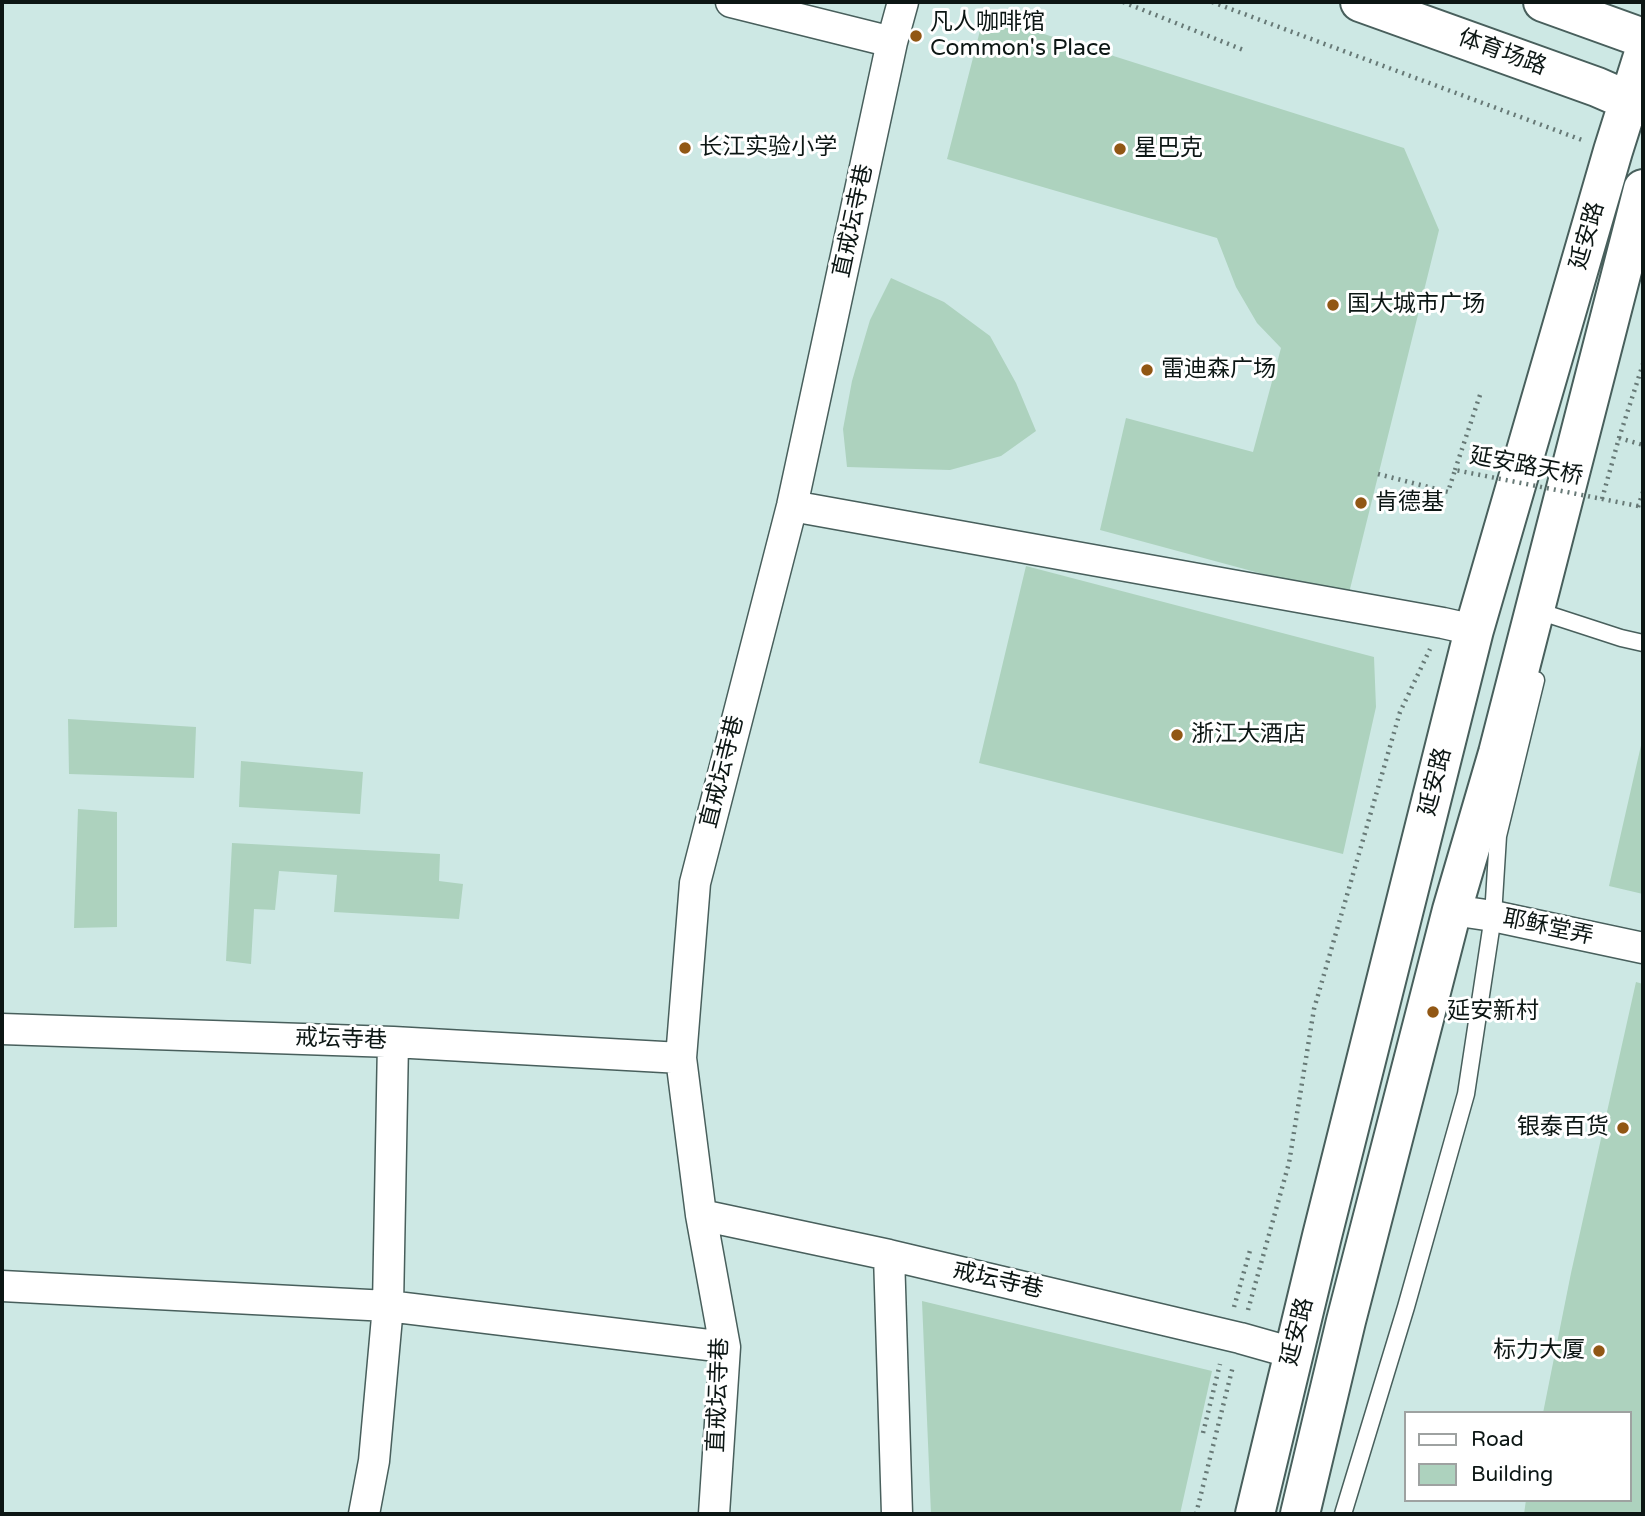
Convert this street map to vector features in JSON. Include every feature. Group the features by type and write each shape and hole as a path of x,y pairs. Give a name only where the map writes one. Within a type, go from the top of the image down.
{"main road":[{"name":"体育场路","path":"1360,2 1597,87 1636,105"},
{"path":"1543,2 1643,38"},
{"name":"延安路","path":"1255,1514 1458,626 1613,150 1636,105 1643,56"},
{"name":"延安路","path":"1300,1514 1349,1309 1452,909 1498,753 1545,618 1643,189"},
{"path":"1545,618 1643,285"}],"street":[{"path":"731,2 892,42"},
{"name":"直戒坛寺巷","path":"714,1514 724,1347 701,1215 681,1058 695,883 792,506 892,42 903,2"},
{"path":"792,506 1458,626"},
{"name":"耶稣堂弄","path":"1452,909 1643,948"},
{"name":"戒坛寺巷","path":"2,1029 393,1042 681,1058"},
{"path":"364,1514 374,1461 388,1306 393,1042"},
{"name":"戒坛寺巷","path":"701,1215 889,1255 1231,1345 1293,1353"},
{"path":"889,1255 897,1514"},
{"path":"2,1286 388,1306 724,1347"}],"lane":[{"path":"1545,618 1643,643"},
{"path":"1343,1514 1406,1307 1466,1094 1493,916 1498,836 1539,668"}],"path":[{"path":"1123,2 1246,51"},
{"path":"1212,2 1613,150"},
{"path":"1455,470 1481,392"},
{"path":"1619,438 1643,445"},
{"path":"1484,478 1488,465"},
{"name":"延安路天桥","path":"1378,474 1448,492 1455,470 1641,507"},
{"path":"1641,507 1643,492"},
{"path":"1203,1433 1289,1163 1314,1009 1400,712 1458,626"},
{"path":"1234,1309 1251,1247"},
{"path":"1196,1514 1231,1345"}],"building":[{"name":"国大城市广场","path":"984,15 1404,148 1439,230 1348,597 1100,530 1126,418 1253,452 1281,348 1257,323 1236,287 1217,238 947,159"},
{"path":"891,278 944,302 990,336 1016,383 1036,431 1001,456 950,470 847,467 843,429 852,381 870,320"},
{"name":"浙江大酒店","path":"1026,566 1374,657 1376,707 1343,854 979,763"},
{"path":"68,719 196,727 194,778 69,774"},
{"path":"1643,741 1643,894 1609,886"},
{"path":"241,761 363,772 360,814 239,807"},
{"path":"78,809 117,812 117,927 74,928"},
{"path":"232,843 440,854 439,881 463,884 459,919 334,912 337,875 279,871 275,910 254,909 251,964 226,961"},
{"path":"1636,982 1643,984 1643,1514 1524,1514 1526,1502 1631,1502 1631,1411 1543,1411 1571,1273"},
{"path":"922,1301 1212,1371 1180,1514 931,1514"}],"place":[{"name":"凡人咖啡馆 Common's Place","path":"916,36"},
{"name":"长江实验小学","path":"685,148"},
{"name":"星巴克","path":"1120,149"},
{"name":"国大城市广场","path":"1333,305"},
{"name":"雷迪森广场","path":"1147,370"},
{"name":"肯德基","path":"1361,503"},
{"name":"浙江大酒店","path":"1177,735"},
{"name":"延安新村","path":"1433,1012"},
{"name":"银泰百货","path":"1623,1128"},
{"name":"标力大厦","path":"1599,1351"}]}
